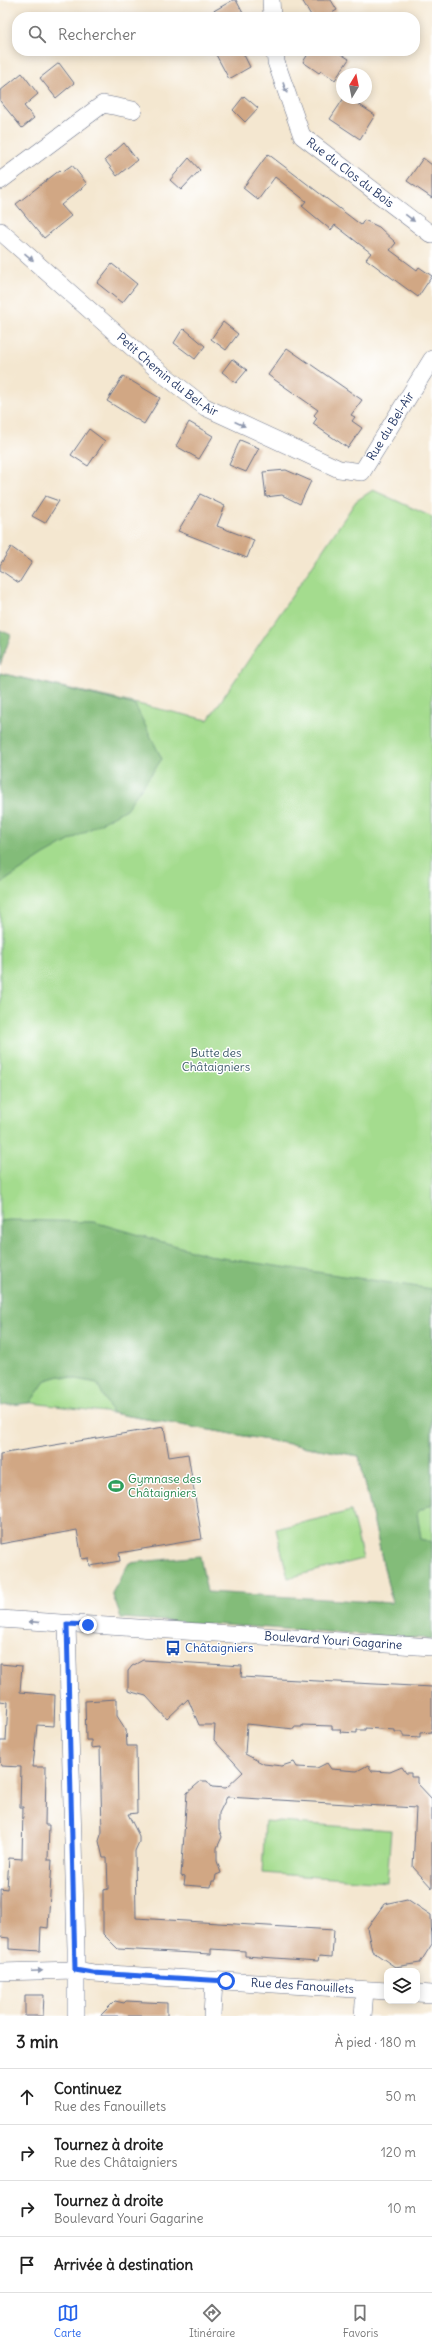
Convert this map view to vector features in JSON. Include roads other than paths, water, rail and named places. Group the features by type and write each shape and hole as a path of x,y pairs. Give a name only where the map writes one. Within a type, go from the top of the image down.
{"street":[{"path":"271,0 272,12"},
{"name":"Rue du Clos du Bois","path":"275,56 276,62 302,136 432,235"},
{"path":"0,181 103,104 133,110"},
{"name":"Petit Chemin du Bel-Air","path":"0,232 159,371 205,407 339,469 362,472"},
{"name":"Rue du Bel-Air","path":"362,472 432,359"},
{"name":"Boulevard Youri Gagarine","path":"0,1619 432,1647"},
{"path":"67,1624 76,2016"},
{"name":"Rue des Fanouillets","path":"0,1972 75,1970 93,1973 384,1991"},
{"path":"212,2016 214,1981"},
{"path":"363,2016 365,1990"},
{"path":"420,1993 432,1994"}],"place":[{"name":"Gymnase des Châtaigniers","path":"116,1486"},
{"name":"Châtaigniers","path":"173,1648"}],"park label":[{"name":"Butte des Châtaigniers","path":"216,1060"}]}
